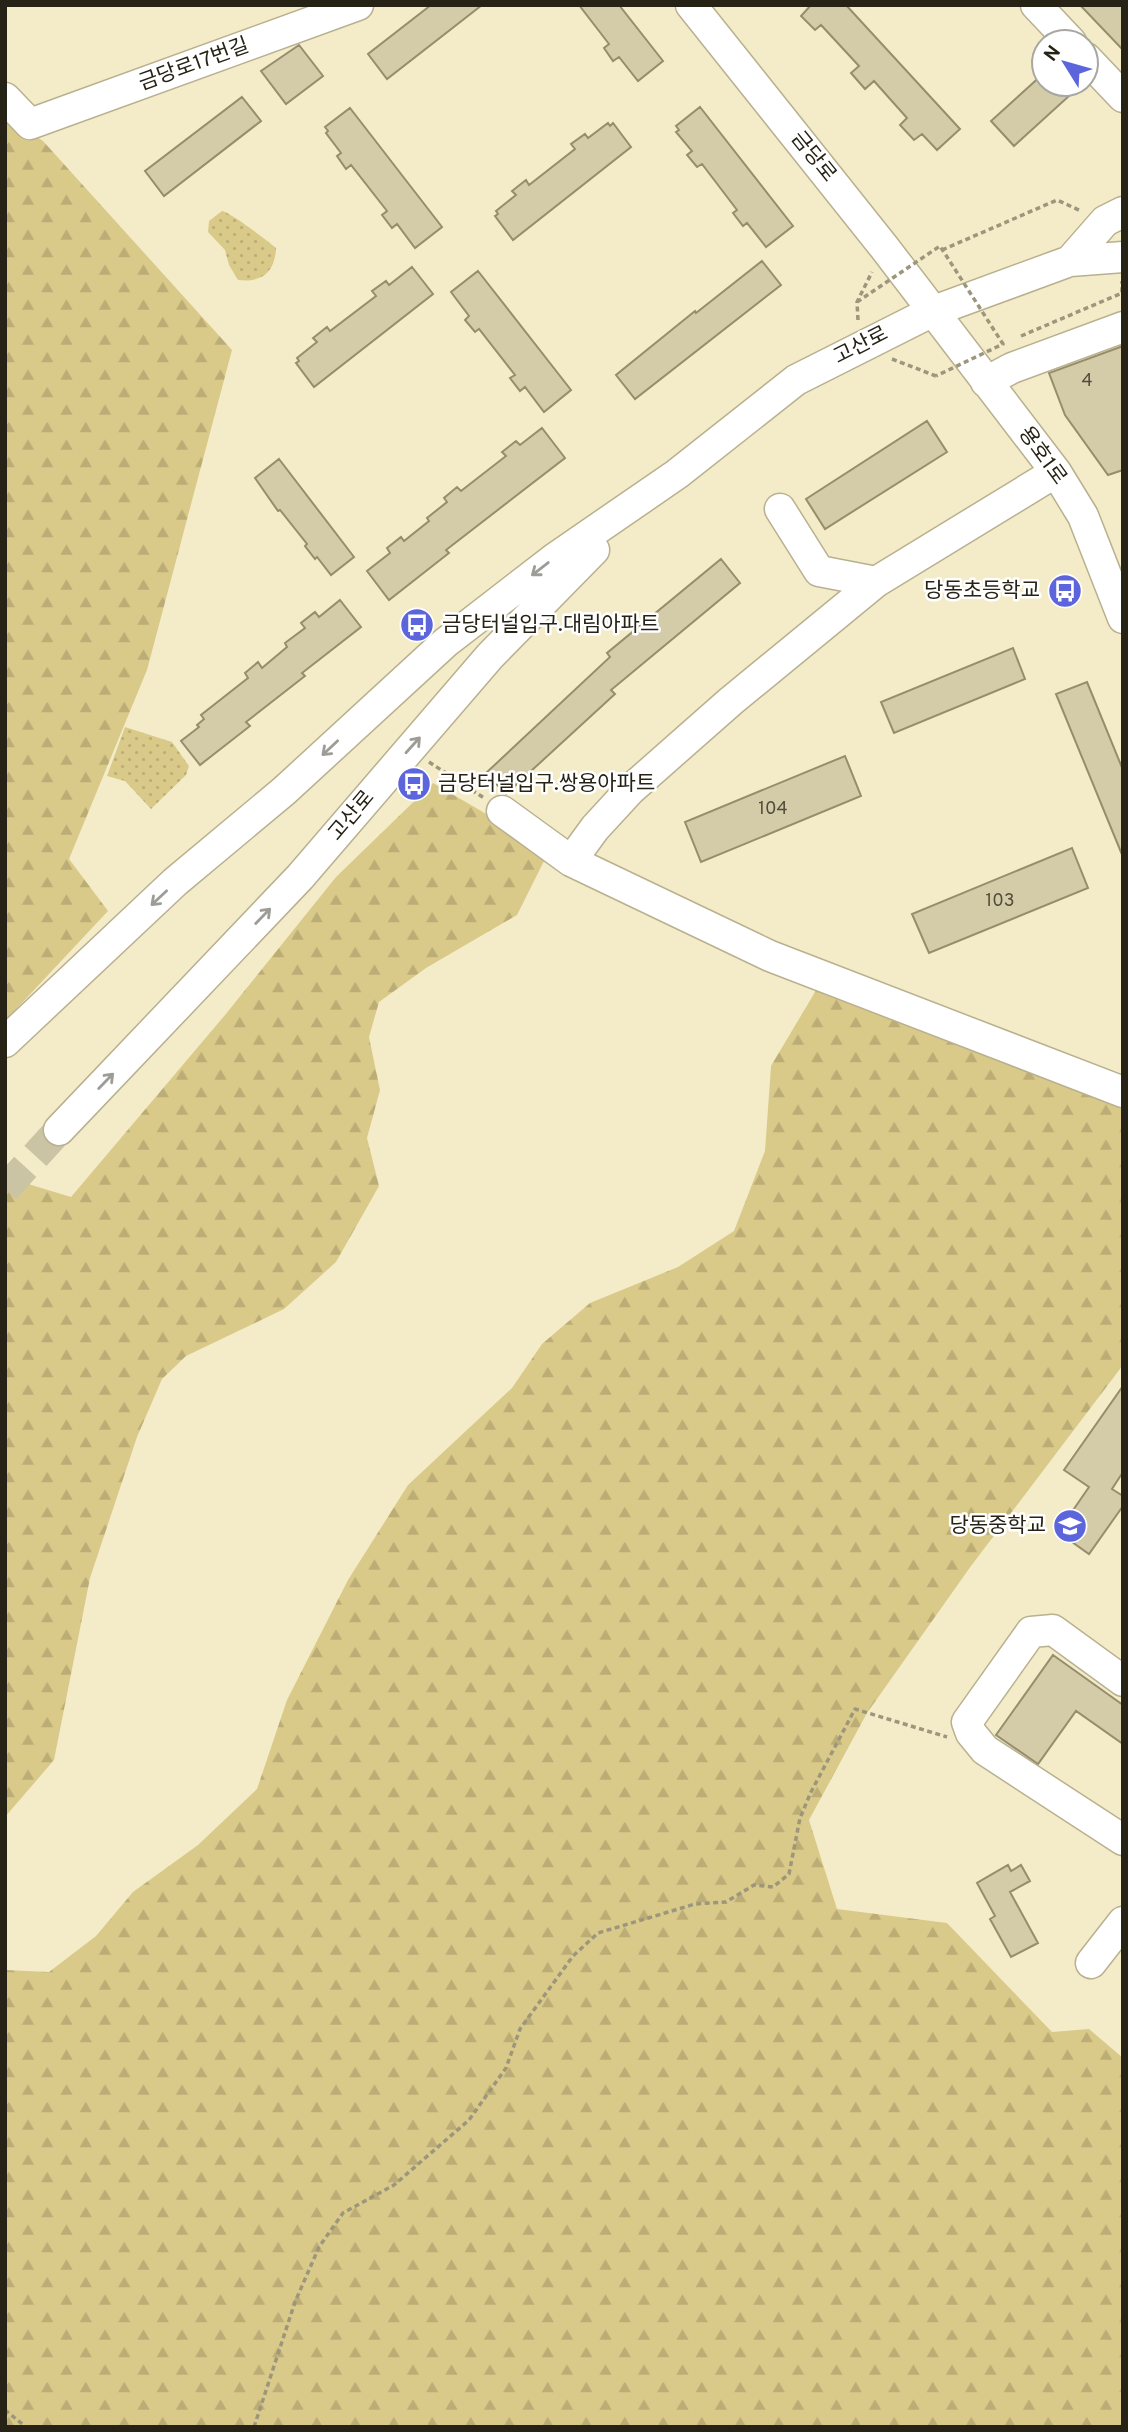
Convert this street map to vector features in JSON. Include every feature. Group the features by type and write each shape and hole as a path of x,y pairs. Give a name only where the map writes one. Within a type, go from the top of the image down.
{"street":[{"name":"금당로17번길","path":"5,98 30,124 358,5"},
{"name":"금당로","path":"691,5 884,247 931,312"},
{"path":"1036,5 1058,28"},
{"path":"1100,73 1123,97"},
{"name":"고산로","path":"1070,261 1105,221 1123,212"},
{"name":"고산로","path":"5,1042 175,882 284,791 445,643 555,558 677,474 796,380 931,312 1070,261 1123,257"},
{"name":"용호1로","path":"931,312 1056,472 1083,516 1123,618"},
{"path":"986,382 1012,368 1123,327"},
{"path":"571,861 595,828 630,790 731,701 876,582 1056,472"},
{"name":"고산로","path":"59,1130 300,877 410,749 568,573 677,474"},
{"path":"780,509 819,571 876,582"},
{"path":"502,811 571,861 770,956 1123,1092"},
{"path":"1123,1681 1053,1630 1031,1632 967,1722 971,1733 985,1750 1123,1840"},
{"path":"1091,1963 1123,1922"}],"path":[{"path":"942,250 1057,200"},
{"path":"884,247 857,302 940,246 1003,344"},
{"path":"861,346 936,376 1122,293"},
{"path":"410,749 502,811"},
{"path":"254,2427 295,2302 319,2247 343,2213 394,2185 469,2120 506,2068 520,2029 573,1956 598,1933 695,1904 726,1902 754,1885 773,1887 789,1874 800,1818 855,1709 944,1737 971,1733"},
{"path":"5,2410 26,2427"}],"green space":[{"path":"5,116 43,141 232,350 147,670 69,859 108,911 5,1021"},
{"path":"222,211 276,248 273,264 260,278 238,280 229,265 225,250 208,232 209,221"},
{"path":"125,727 172,742 189,766 186,775 151,809 125,781 107,776"},
{"path":"433,783 495,819 547,855 517,915 426,968 379,1002 369,1037 380,1090 367,1138 379,1186 336,1262 284,1309 186,1356 162,1379 137,1437 90,1578 54,1760 5,1817 5,1177 71,1197 225,1015 336,877"},
{"path":"818,987 1123,1102 1123,1365 971,1566 867,1713 809,1820 837,1909 947,1923 1052,2032 1089,2029 1123,2058 1123,2427 5,2427 5,1970 49,1972 96,1936 133,1892 198,1845 257,1789 287,1700 348,1580 408,1485 512,1388 542,1344 590,1303 678,1267 734,1231 765,1151 771,1066"}],"building":[{"path":"431,5 482,5 387,79 368,54"},
{"path":"579,5 619,5 663,61 638,81 619,57 613,61 604,48 609,44"},
{"path":"811,5 846,5 960,129 937,150 922,134 914,140 900,125 907,118 874,81 865,89 851,73 859,66 821,25 815,30 801,16"},
{"path":"1080,5 1123,5 1123,50"},
{"path":"299,45 323,76 286,104 261,71"},
{"path":"1030,86 1030,98 1067,98 1014,146 991,121"},
{"path":"242,97 261,121 164,196 145,171"},
{"path":"700,107 793,226 766,247 747,223 743,226 733,213 737,210 702,164 697,167 687,155 692,151 676,132 679,130 676,126"},
{"path":"350,108 442,227 415,248 397,224 392,228 382,215 387,211 351,165 346,169 337,156 341,153 326,133 328,131 325,127"},
{"path":"608,123 610,126 613,123 631,147 513,240 495,216 498,214 496,211 516,195 512,191 526,180 529,185 575,149 571,144 585,134 588,138"},
{"path":"762,261 781,285 635,399 616,375"},
{"path":"412,267 433,294 314,387 296,363 299,361 297,358 317,342 313,338 327,327 330,331 376,296 372,291 386,281 389,285"},
{"path":"478,271 571,390 544,412 525,387 520,391 510,378 515,375 479,329 475,332 465,320 469,316 451,292"},
{"path":"1123,346 1123,470 1108,475 1065,415 1049,373"},
{"path":"927,421 947,452 825,529 806,499"},
{"path":"542,428 565,458 446,550 449,553 389,600 367,571 390,553 387,548 401,537 404,541 429,521 427,518 447,502 444,498 457,487 461,491 506,456 502,452 516,441 520,445"},
{"path":"279,459 354,557 331,575 317,557 315,559 305,546 307,544 280,510 278,511 255,478"},
{"path":"721,559 740,583 611,690 615,694 506,794 486,773 610,657 607,653"},
{"path":"340,600 361,627 302,673 305,676 246,722 250,726 200,765 181,741 199,727 197,725 204,719 201,715 248,678 245,673 258,662 262,668 287,647 285,643 305,628 301,623 315,612 319,617"},
{"path":"1013,648 1025,679 894,733 881,702"},
{"path":"1087,682 1123,770 1123,857 1056,694"},
{"path":"845,756 861,796 701,862 685,822"},
{"path":"1072,848 1088,888 929,953 912,914"},
{"path":"1123,1386 1123,1472 1112,1489 1123,1496 1123,1506 1089,1554 1058,1532 1089,1487 1064,1470"},
{"path":"1053,1655 1123,1705 1123,1744 1076,1711 1038,1764 996,1735"},
{"path":"1008,1865 1011,1871 1021,1865 1030,1881 1010,1892 1038,1943 1011,1957 990,1919 995,1916 977,1883"}],"tunnel":[{"path":"5,1189 59,1130"}],"place":[{"name":"당동초등학교","path":"1065,591"},
{"name":"금당터널입구.대림아파트","path":"417,625"},
{"name":"금당터널입구.쌍용아파트","path":"414,784"},
{"name":"당동중학교","path":"1070,1526"}]}
